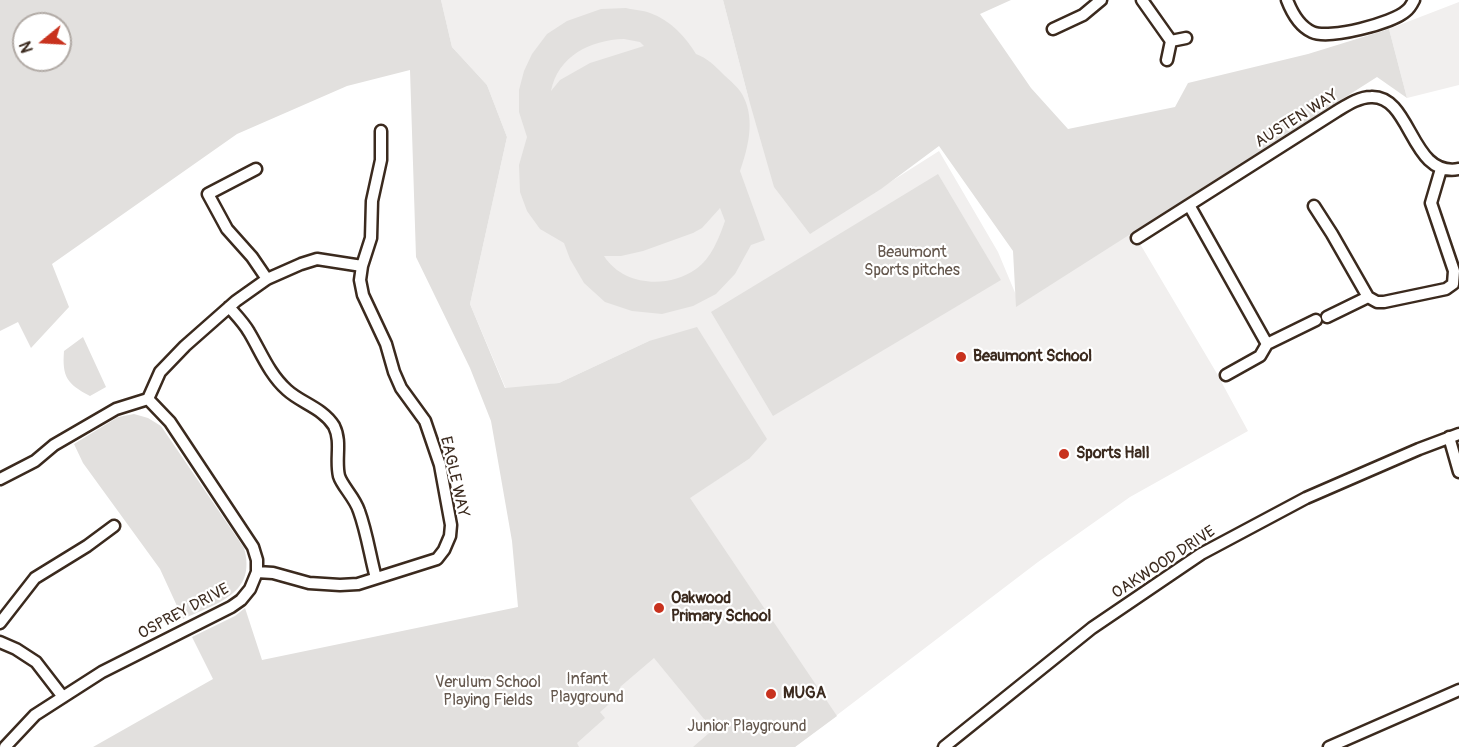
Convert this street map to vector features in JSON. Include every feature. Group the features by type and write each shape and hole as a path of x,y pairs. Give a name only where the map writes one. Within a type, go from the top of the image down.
{"street":[{"path":"1142,0 1171,41 1167,60"},
{"path":"1287,0 1298,22 1313,33 1331,35 1393,18 1406,12 1414,0"},
{"path":"1053,29 1083,15 1097,1"},
{"path":"1171,41 1186,38"},
{"name":"AUSTEN WAY","path":"1137,238 1337,111 1366,97 1378,97 1391,104 1424,154 1441,169"},
{"name":"EAGLE WAY","path":"257,572 273,573 309,583 358,584 427,564 436,559 444,550 450,536 451,525 440,465 425,421 401,388 386,344 363,296 360,280 371,238 372,201 381,160 381,131"},
{"path":"256,169 208,194 227,229 252,257 267,279"},
{"path":"1314,206 1368,297 1377,302 1384,302 1446,289 1453,284 1454,271 1431,203 1441,169 1448,171 1459,169"},
{"path":"1189,205 1267,344"},
{"path":"0,479 35,461 54,445 95,420 116,409 148,399 160,372 185,346 267,279 317,259 362,266"},
{"path":"1327,316 1368,297"},
{"path":"230,307 250,333 273,375 288,391 320,412 332,423 337,432 339,448 337,468 340,479 352,494 359,510 376,578"},
{"path":"1226,375 1260,356 1267,344 1316,320"},
{"path":"148,399 170,422 248,537 257,560 257,572"},
{"path":"1454,436 1459,472"},
{"name":"OAKWOOD DRIVE","path":"944,747 1092,628 1201,554 1306,498 1454,436"},
{"path":"0,624 35,578 87,546 114,526"},
{"name":"OSPREY DRIVE","path":"5,747 34,715 63,697 112,668 231,607 250,589 257,572"},
{"path":"0,642 16,649 36,663 63,697"},
{"path":"1329,747 1459,690"}],"shaded area":[{"name":"Beaumont School","path":"441,0 723,0 749,100 810,233 939,151 998,252 1016,295 1130,227 1216,372 1248,431 1130,497 1038,562 795,747 557,747 690,497 749,459 649,341 559,383 506,389 470,304 507,137 487,85 452,47"},
{"path":"1459,2 1459,85 1407,98 1389,29"}],"green space":[{"path":"0,0 441,0 452,47 487,85 507,137 470,304 505,388 559,383 649,341 697,327 767,439 749,459 690,498 837,716 795,747 693,747 716,727 704,719 654,658 620,687 623,692 600,712 605,718 577,743 579,747 93,747 213,679 192,637 235,616 245,608 262,660 518,607 512,541 491,421 470,368 416,257 410,70 347,86 237,134 52,264 69,307 31,348 18,322 0,331"},
{"path":"723,0 1011,0 980,14 1031,88 1068,129 1175,107 1188,83 1308,54 1389,29 1407,98 1377,77 1016,307 1013,251 939,146 881,189 810,234 774,187"},
{"path":"626,8 644,11 671,25 682,35 696,54 710,62 737,88 744,98 749,116 748,144 740,171 765,240 751,245 735,274 716,294 693,306 662,314 632,311 605,302 584,283 564,243 540,229 527,211 520,192 519,165 527,137 519,112 519,90 524,71 532,54 547,34 567,21 601,9","holes":["624,39 640,42 644,46 590,63 560,80 551,91 561,68 577,52 599,43","720,208 725,221 714,248 701,265 685,275 660,282 634,279 622,274 604,256 621,256 643,251 693,233 702,228"]},
{"name":"Beaumont Sports pitches","path":"938,174 1001,280 773,416 711,312"},
{"path":"83,337 106,387 90,396 71,383 65,374 64,367 64,351"},
{"path":"134,414 148,418 161,426 244,548 247,564 245,576 239,586 221,602 183,619 160,569 83,463 74,444 118,417"}],"place":[{"name":"Beaumont School","path":"961,357"},
{"name":"Sports Hall","path":"1064,454"},
{"name":"Oakwood Primary School","path":"659,608"},
{"name":"MUGA","path":"771,694"}],"park label":[{"name":"Infant Playground","path":"587,689"},
{"name":"Verulum School Playing Fields","path":"488,692"},
{"name":"Junior Playground","path":"747,727"}]}
